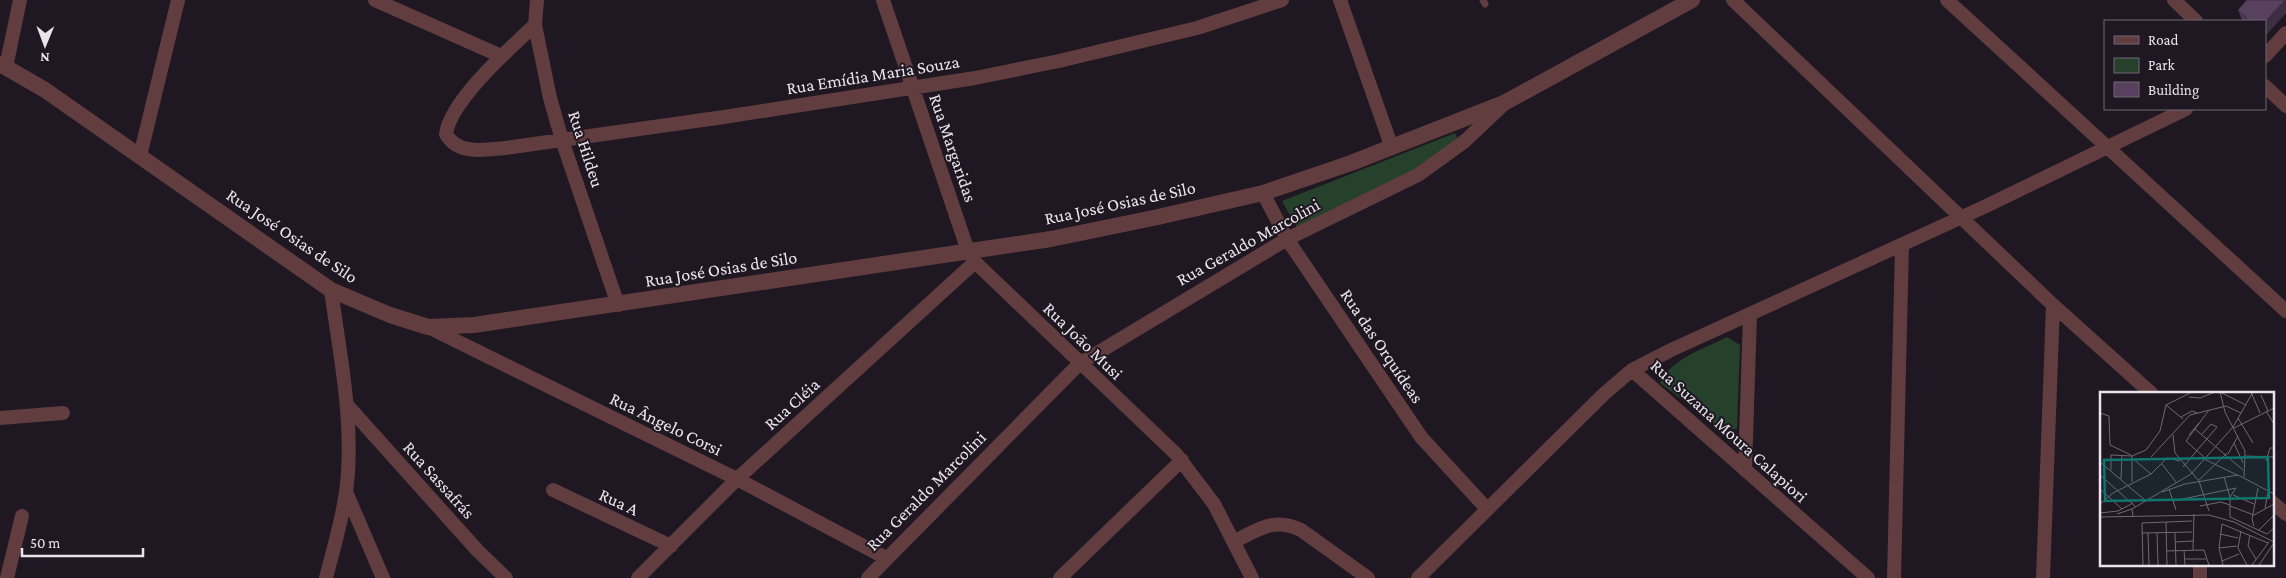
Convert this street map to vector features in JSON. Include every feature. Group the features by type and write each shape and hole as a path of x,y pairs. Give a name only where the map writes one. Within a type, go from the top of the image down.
{"street":[{"path":"3,65 20,0"},
{"path":"140,156 178,0"},
{"path":"375,0 501,56 535,25"},
{"name":"Rua Hildeu","path":"537,0 535,25 542,63 562,140 618,305"},
{"name":"Rua Margaridas","path":"883,0 971,257"},
{"name":"Rua Emídia Maria Souza","path":"501,56 473,88 450,120 446,134 449,140 464,149 504,148 912,89 1059,61 1188,30 1282,0"},
{"path":"1340,0 1392,148"},
{"name":"Rua Geraldo Marcolini","path":"874,576 886,558 1080,364 1287,239 1418,175 1465,141 1504,103 1692,0"},
{"path":"1733,0 2053,305 2150,392"},
{"path":"1947,0 2286,311"},
{"path":"2174,0 2195,20"},
{"path":"2266,55 2286,33"},
{"name":"Rua José Osias de Silo","path":"3,65 45,90 331,290 390,315 428,327 474,325 971,257 1263,193 1392,148 1504,103"},
{"path":"2266,87 2286,106"},
{"path":"1632,370 1671,350 1962,217 2184,110"},
{"name":"Rua das Orquídeas","path":"1263,193 1287,239 1420,437 1487,509"},
{"path":"1894,578 1902,245"},
{"name":"Rua João Musi","path":"971,257 1080,364 1179,457 1214,504 1235,541 1248,575"},
{"name":"Rua Cléia","path":"638,578 737,480 971,257"},
{"path":"326,578 346,492 346,405 331,290"},
{"path":"2043,578 2053,305"},
{"path":"1745,470 1750,315"},
{"name":"Rua Ângelo Corsi","path":"428,327 737,480 886,558"},
{"name":"Rua Suzana Moura Calapiori","path":"1418,578 1604,394 1632,370 1868,578"},
{"name":"Rua Sassafrás","path":"346,405 477,550 506,578"},
{"path":"0,418 63,413"},
{"path":"1060,578 1179,457"},
{"name":"Rua A","path":"553,490 671,546"},
{"path":"346,492 383,578"},
{"path":"2274,504 2286,514"},
{"path":"7,578 22,516"},
{"path":"1235,541 1267,525 1290,524 1368,578"}],"green space":[{"path":"1455,133 1459,141 1424,165 1298,229 1282,201"},
{"path":"1727,337 1740,345 1737,429 1722,430 1660,383 1672,367 1680,361 1698,350"}],"building":[{"path":"2247,0 2285,0 2266,21 2249,20 2238,10"}]}
